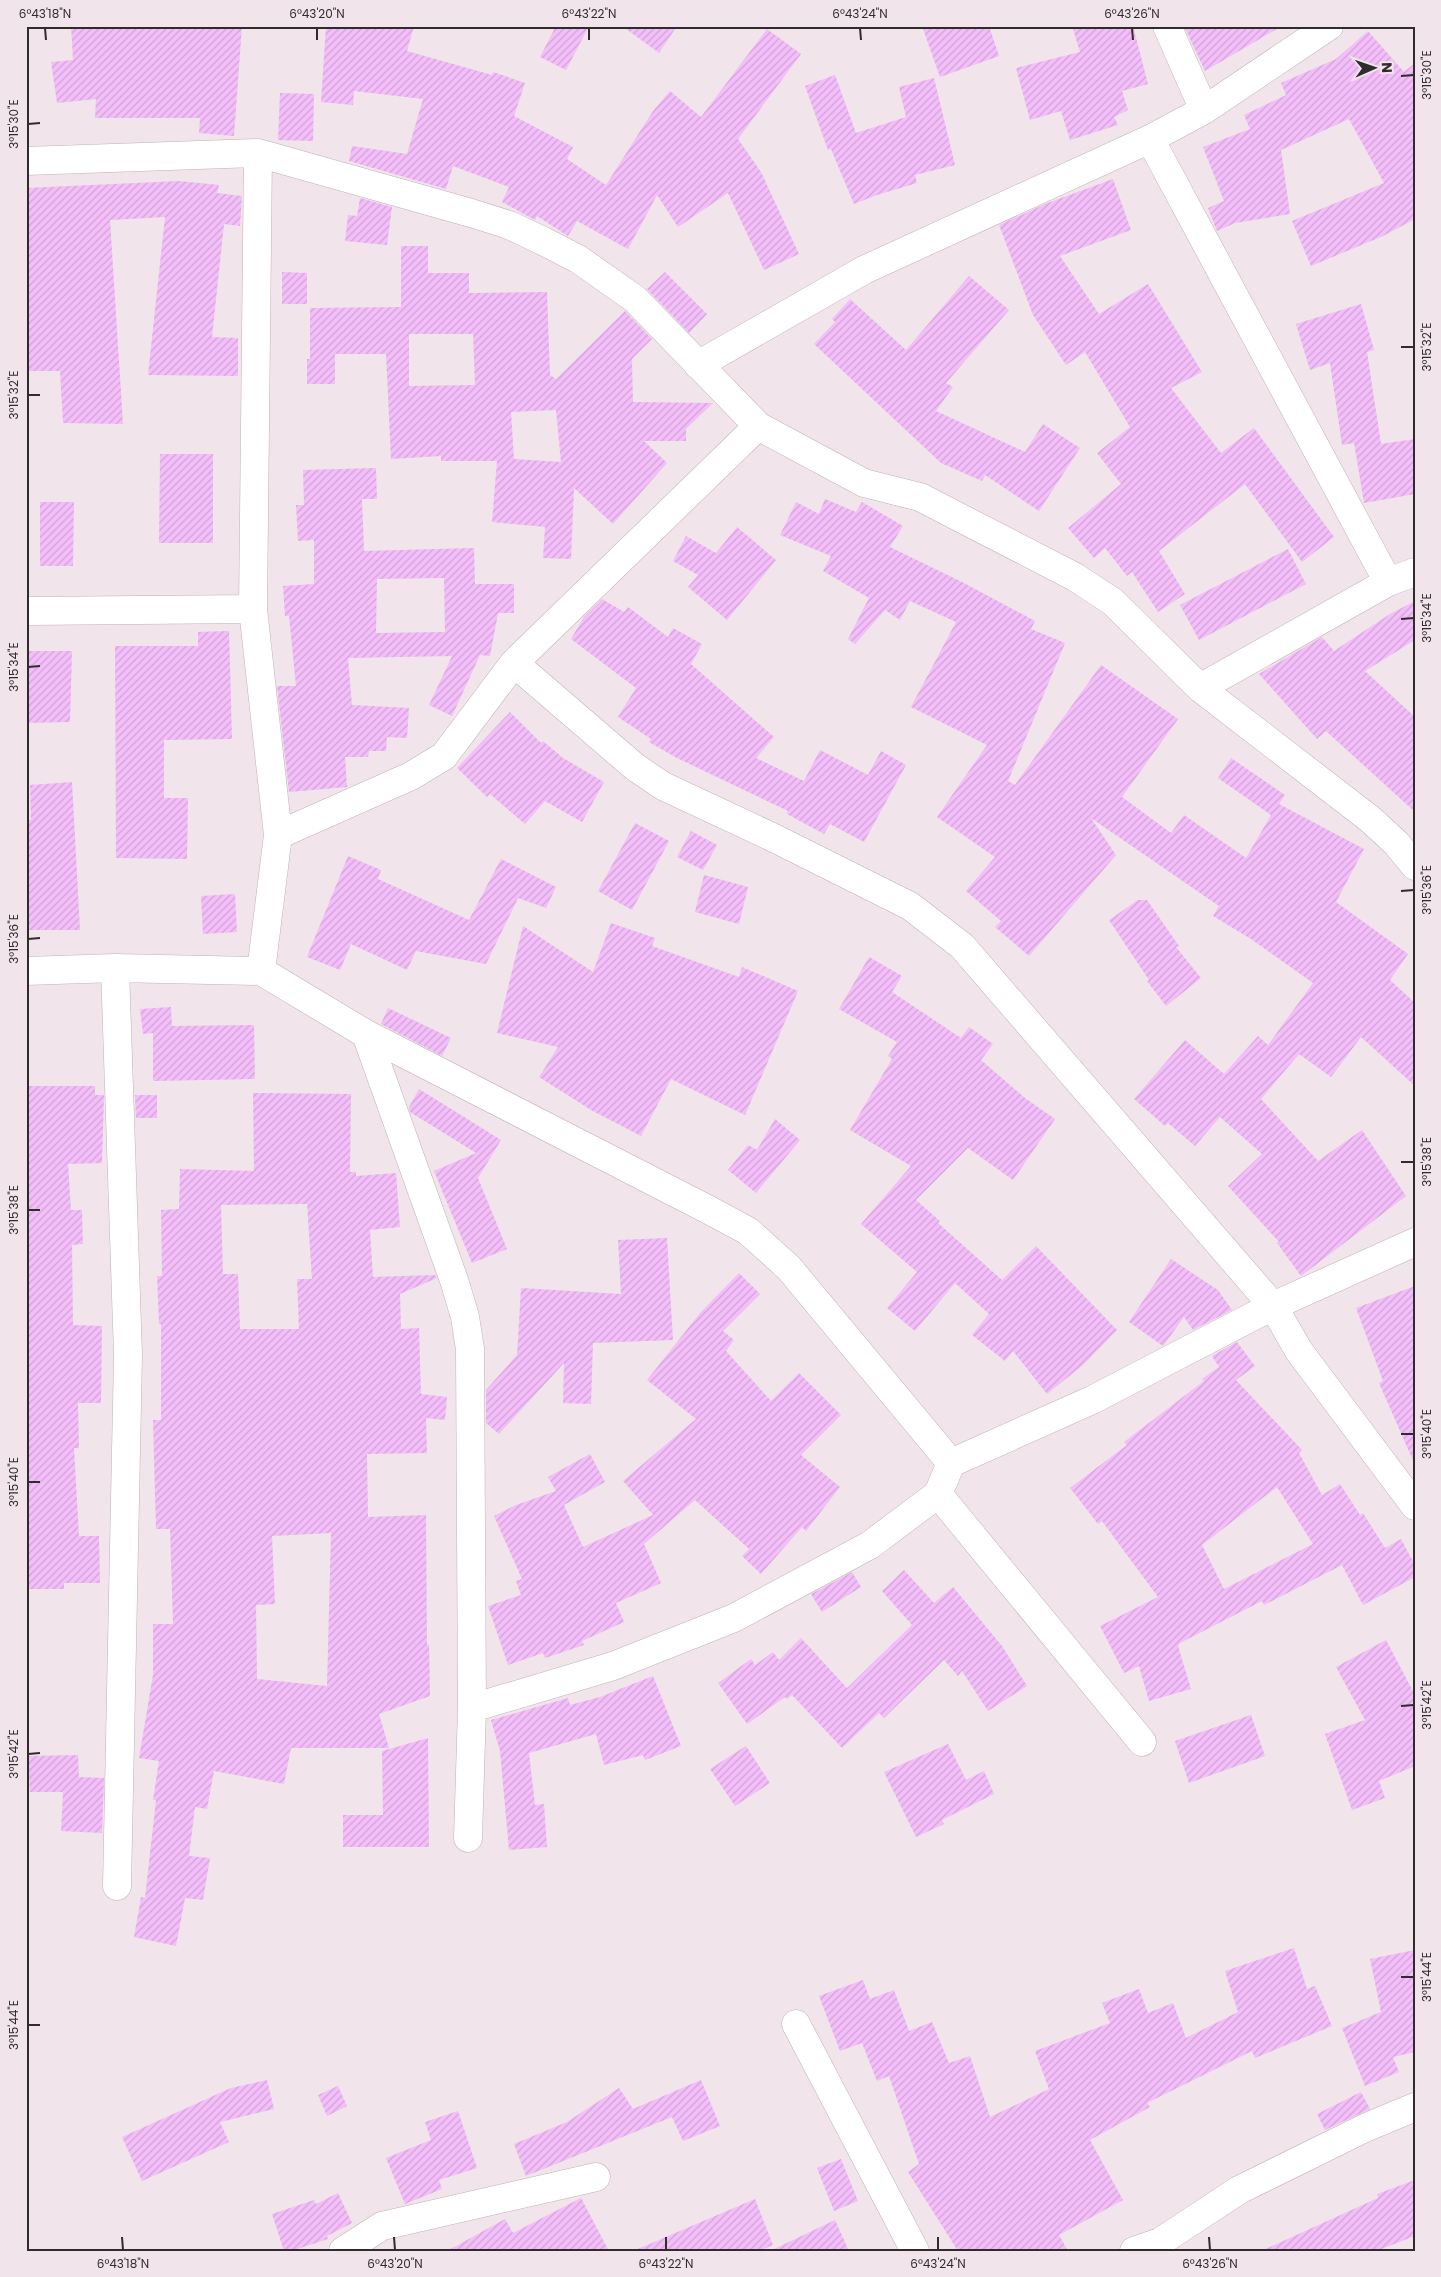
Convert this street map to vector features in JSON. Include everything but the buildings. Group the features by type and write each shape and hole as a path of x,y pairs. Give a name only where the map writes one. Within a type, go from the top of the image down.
{"street":[{"path":"1167,26 1204,110"},
{"path":"698,366 864,270 1150,139 1204,110 1329,26"},
{"path":"1150,139 1388,582"},
{"path":"258,153 253,609 278,836 261,971"},
{"path":"26,162 258,153 509,225 544,241 578,259 635,299 758,426 864,483 920,497 1075,577 1113,602 1200,688 1370,819 1396,843 1415,866"},
{"path":"278,836 412,776 444,756 514,663 758,426"},
{"path":"1200,688 1388,582 1415,572"},
{"path":"26,611 253,609"},
{"path":"514,663 635,767 663,786 774,838 910,906 962,946 1273,1306 1299,1351 1415,1506"},
{"path":"26,971 115,968 261,971 366,1034 748,1231 789,1268 951,1463"},
{"path":"115,968 128,1355 117,1886"},
{"path":"366,1034 440,1238 465,1316 470,1349 472,1708 468,1838"},
{"path":"472,1708 613,1666 734,1618 870,1545 938,1494 951,1463 1092,1400 1273,1306 1415,1242"},
{"path":"938,1494 1142,1742"},
{"path":"796,2024 915,2251"},
{"path":"1134,2251 1162,2246 1239,2190 1367,2127 1415,2107"},
{"path":"343,2251 382,2226 596,2177"}]}
